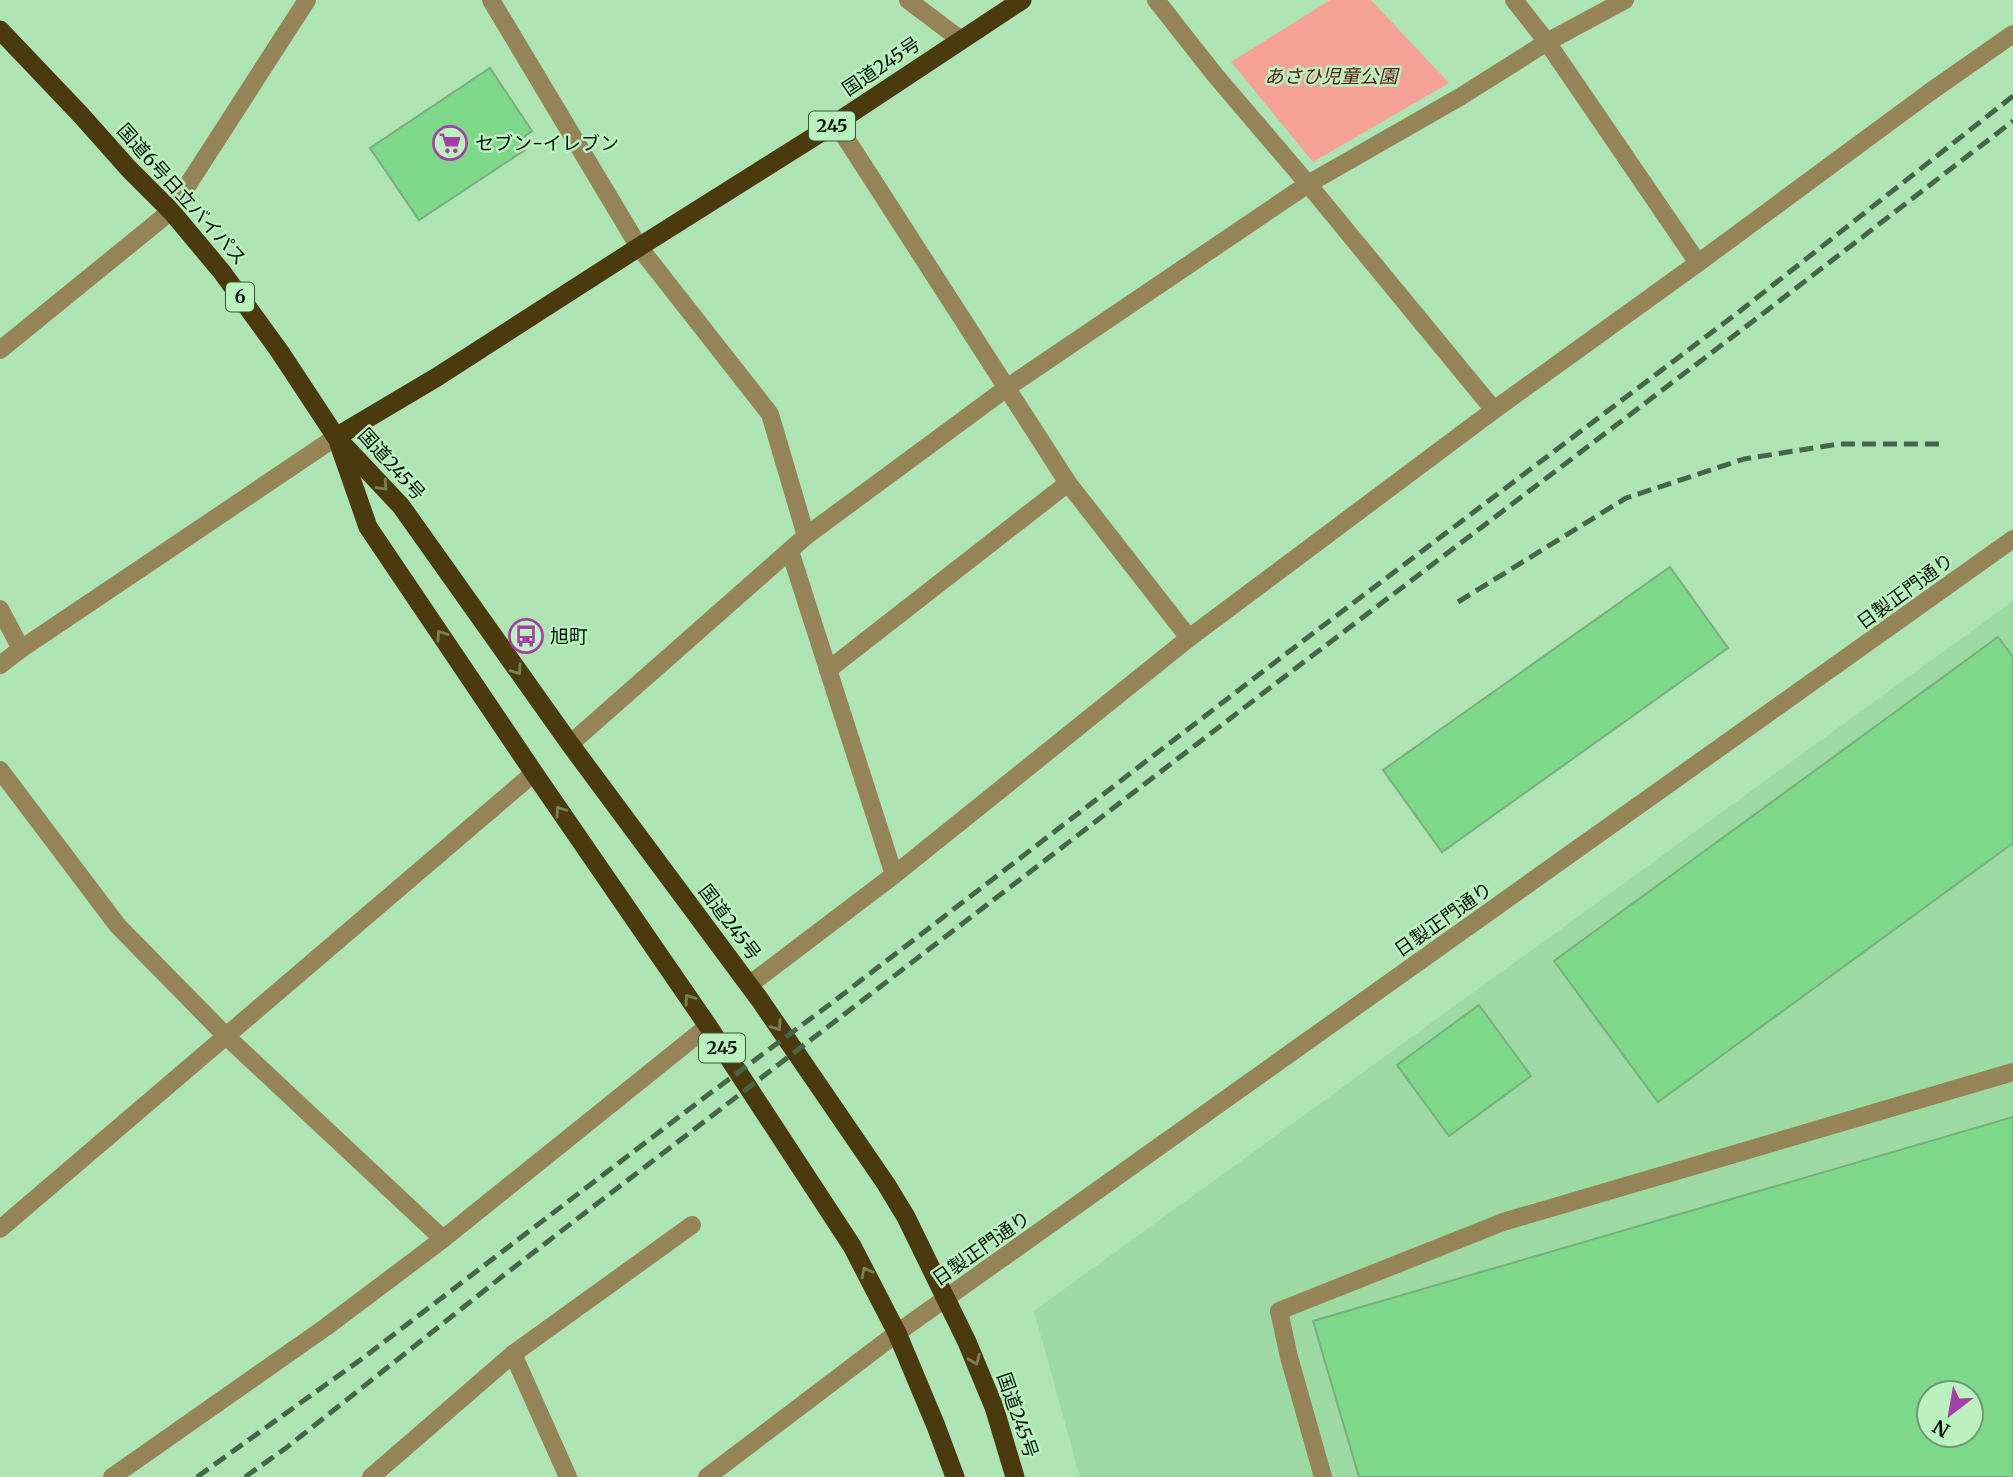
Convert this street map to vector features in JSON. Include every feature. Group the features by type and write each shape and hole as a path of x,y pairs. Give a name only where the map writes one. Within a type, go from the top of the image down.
{"highway":[{"name":"国道245号","path":"336,437 437,377 836,123 1022,0"},
{"name":"国道6号日立バイパス","path":"0,30 171,211 222,272 280,352 336,437"},
{"name":"国道245号","path":"336,437 401,506 570,744 748,985 886,1184 906,1217 967,1342 994,1407 1015,1477"},
{"name":"国道245号","path":"336,437 368,527 708,1026 852,1246 897,1332 955,1477"}],"street":[{"path":"0,349 171,211 307,0"},
{"path":"491,0 639,247 770,414 806,536"},
{"path":"908,0 961,40"},
{"path":"1156,0 1215,75 1494,410"},
{"path":"1514,0 1547,42 1698,263"},
{"path":"570,744 806,536 1008,387 1308,184 1460,97 1547,42 1625,0"},
{"path":"748,985 894,875 1189,638 1494,410 2013,34"},
{"path":"836,123 1069,483 1189,638"},
{"path":"0,666 21,649 336,437"},
{"path":"828,670 1069,483"},
{"name":"日製正門通り","path":"707,1477 897,1332 2013,539"},
{"path":"790,551 894,875"},
{"path":"0,609 21,649"},
{"path":"0,770 118,926 227,1037 443,1239"},
{"path":"0,1229 534,773"},
{"path":"111,1477 326,1327 443,1239 708,1026"},
{"path":"1323,1477 1289,1357 1279,1311 1503,1222 2013,1072"},
{"path":"372,1477 513,1354 692,1225"},
{"path":"513,1354 568,1477"}],"shaded area":[{"path":"2013,601 2013,1477 1080,1477 1034,1311"}],"green space":[{"name":"あさひ児童公園","path":"1330,0 1371,0 1449,83 1313,162 1231,62"}],"building":[{"name":"セブン-イレブン","path":"490,68 532,131 521,139 525,150 419,220 370,148"},
{"path":"1670,567 1728,648 1442,852 1383,770"},
{"path":"1998,637 2013,657 2013,843 1658,1102 1554,961"},
{"path":"1479,1005 1531,1076 1449,1136 1397,1065"},
{"path":"2013,1117 2013,1477 1359,1477 1313,1321"}],"railway":[{"path":"197,1477 363,1358 829,1005 1287,653 1740,311 2013,96"},
{"path":"245,1477 286,1448 504,1275 2013,121"},
{"path":"1458,602 1626,498 1744,459 1839,444 1939,444"}],"place":[{"name":"セブン-イレブン","path":"450,143"},
{"name":"旭町","path":"526,636"}]}
